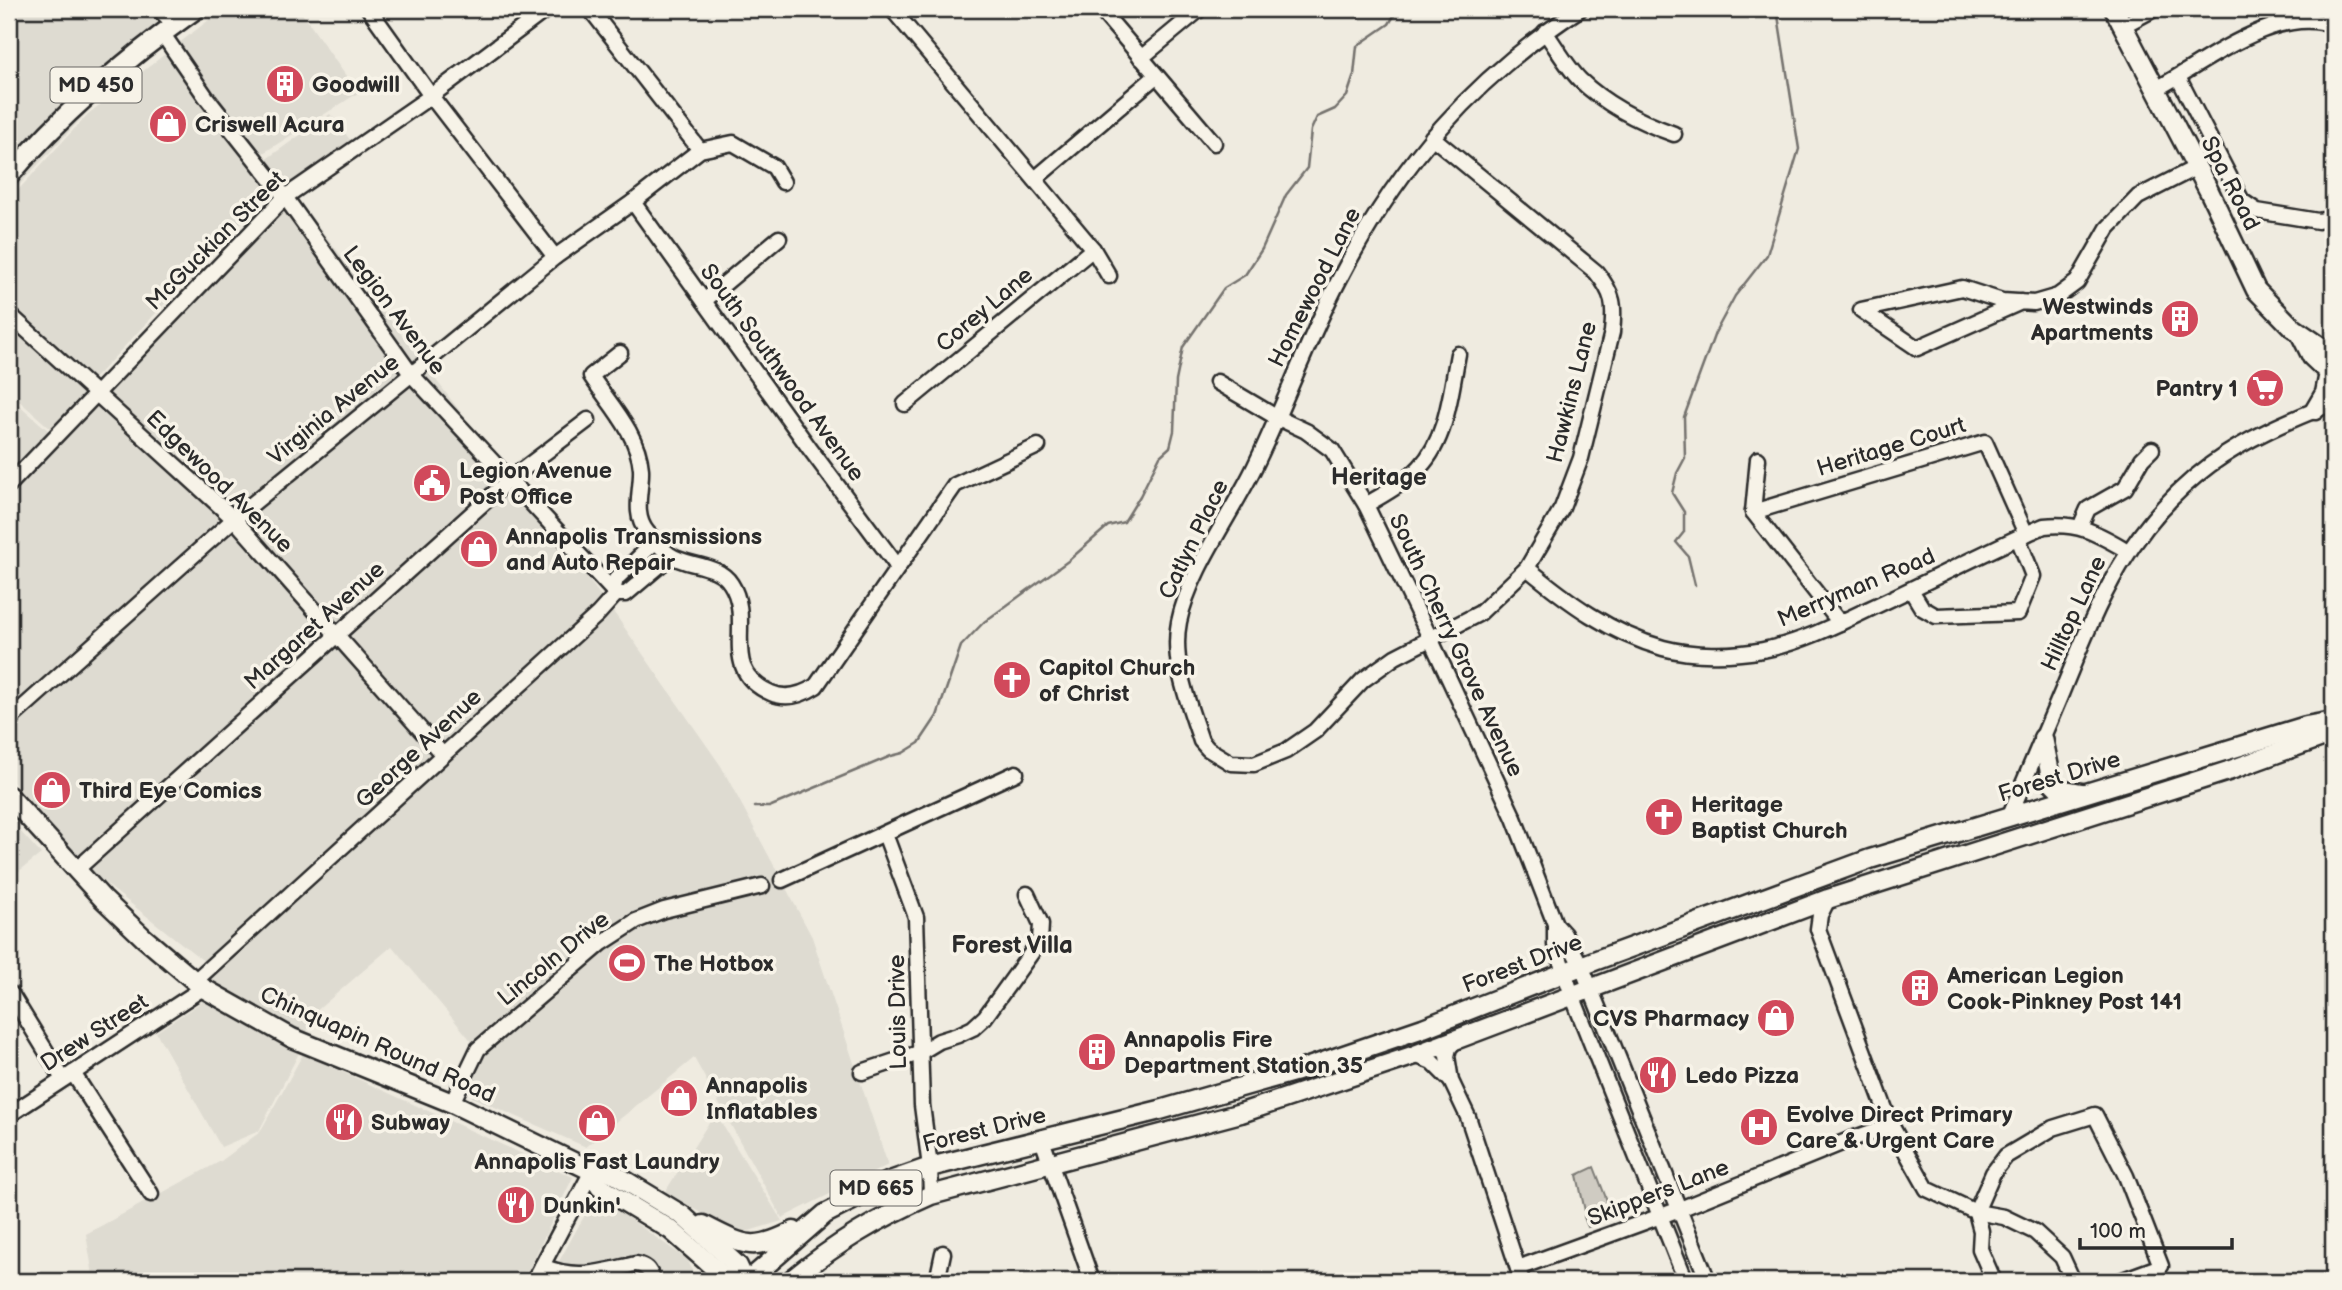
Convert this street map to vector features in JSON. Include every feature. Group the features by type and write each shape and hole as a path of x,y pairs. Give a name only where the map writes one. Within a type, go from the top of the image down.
{"main road":[{"name":"MD 450","path":"9,176 37,143 93,88 196,9"},
{"name":"Spa Road","path":"2119,17 2209,191 2256,290 2299,332 2333,355"},
{"path":"2299,332 2312,357 2329,373 2325,393 2315,410"},
{"name":"Forest Drive","path":"747,1281 825,1214 890,1181 930,1167 1132,1117 1297,1071 1423,1028 1581,965 1870,859 2306,726 2333,721"},
{"name":"Forest Drive","path":"790,1281 856,1232 931,1195 1241,1113 1455,1041 1828,899 2228,771 2333,733"},
{"path":"2043,738 2052,782 2059,789 2086,793"},
{"name":"Chinquapin Round Road","path":"9,796 76,870 144,938 200,984 292,1038 452,1103 592,1171 600,1187 677,1222 738,1266 747,1281"},
{"path":"1996,845 2009,817"},
{"path":"1132,1117 1136,1140"},
{"path":"677,1222 751,1245 764,1245 825,1214"},
{"path":"677,1222 705,1281"},
{"name":"Chinquapin Round Road","path":"677,1222 728,1280 738,1281"}],"street":[{"name":"Legion Avenue","path":"159,9 206,97 285,197 411,374 615,592"},
{"path":"369,9 431,96 555,257"},
{"name":"McGuckian Street","path":"9,485 285,197 431,96 547,9"},
{"path":"590,9 700,150 733,142 774,167 783,182"},
{"path":"892,9 1093,248 1110,276"},
{"path":"1100,9 1214,143"},
{"path":"1141,58 1200,9"},
{"name":"Homewood Lane","path":"1276,417 1339,279 1399,178 1481,84 1545,32 1580,9"},
{"path":"2119,17 2154,9"},
{"path":"2156,89 2220,51 2267,29 2294,21 2321,21 2333,25"},
{"path":"1545,32 1580,79 1644,124 1674,134"},
{"path":"1035,179 1156,76"},
{"path":"2178,77 2242,201 2257,211 2318,221 2333,218"},
{"name":"Hawkins Lane","path":"1430,638 1480,613 1527,568 1562,508 1581,457 1612,332 1614,311 1612,296 1596,272 1432,137"},
{"name":"Virginia Avenue","path":"9,720 234,519 555,257 634,202 700,150"},
{"path":"2021,302 1917,348 1861,310 1962,288 2002,302 2021,302 2034,303 2058,296 2077,282 2108,228 2137,197 2195,168"},
{"name":"South Southwood Avenue","path":"634,202 898,567"},
{"path":"704,302 779,238"},
{"name":"Corey Lane","path":"905,404 1093,248"},
{"name":"Edgewood Avenue","path":"9,314 234,519 443,755"},
{"path":"620,353 591,376 628,430 637,449 641,471 640,517 645,530 671,556 715,571 731,583 738,606 741,664 747,675 774,694 790,697 816,686 955,485 1038,446"},
{"path":"1366,505 1407,479 1434,448 1451,393 1458,354"},
{"name":"South Cherry Grove Avenue","path":"1216,382 1306,431 1332,450 1366,505 1514,818 1555,924 1555,945 1572,995 1686,1281"},
{"name":"Hilltop Lane","path":"2009,817 2105,590 2145,528 2173,497 2208,466 2262,433 2333,403"},
{"name":"Catlyn Place","path":"1276,417 1239,500 1193,580 1178,624 1178,661 1201,741 1208,749 1231,763 1254,764 1286,751 1315,731 1363,680 1395,657 1430,638"},
{"name":"Margaret Avenue","path":"76,870 509,480 588,420"},
{"name":"Heritage Court","path":"1753,512 1985,442 2022,536"},
{"path":"2081,527 2088,509 2125,488 2142,459 2152,449"},
{"path":"1758,458 1753,512 1840,623"},
{"name":"Merryman Road","path":"1527,568 1602,623 1632,637 1665,649 1741,654 1790,642 1840,623 2044,526 2065,524 2081,527 2128,551"},
{"path":"1911,590 1922,608 1936,617 2018,613 2032,576 2022,536"},
{"path":"615,592 616,579 656,541"},
{"name":"George Avenue","path":"200,984 443,755 598,614 615,592 626,594 671,556"},
{"path":"782,880 1016,773"},
{"name":"Louis Drive","path":"885,834 916,917 919,938 919,1053 931,1195"},
{"name":"Lincoln Drive","path":"452,1103 478,1049 602,943 636,921 659,912 762,886"},
{"path":"862,1072 919,1053 939,1041 973,1028 985,1017 1040,941 1041,924 1027,894"},
{"path":"1828,899 1820,915 1818,929 1891,1125 1927,1189 1976,1212 2004,1217 2035,1232 2062,1257 2073,1281"},
{"path":"1788,914 1800,916 1818,929"},
{"name":"South Cherry Grove Avenue","path":"1555,924 1564,933 1581,965 1708,1281"},
{"name":"Drew Street","path":"9,1115 200,984"},
{"path":"11,994 151,1195"},
{"path":"1455,1041 1447,1056 1451,1081 1468,1116 1520,1275"},
{"path":"1415,1055 1432,1062 1451,1081"},
{"path":"1994,1281 1980,1249 1981,1231 1976,1212 1993,1173 2006,1156 2053,1129 2095,1115 2126,1176 2161,1266 2120,1281"},
{"name":"Skippers Lane","path":"1520,1275 1891,1125"},
{"path":"1042,1140 1092,1281"},
{"path":"534,1281 592,1171"},
{"path":"937,1281 943,1253"},
{"path":"542,1266 560,1274 600,1277 636,1264 649,1269 654,1281"}],"shaded area":[{"path":"9,9 158,9 170,23 9,196"},
{"path":"223,9 299,9 358,93 260,155 267,195 91,382 9,306 9,200 88,114"},
{"path":"330,114 355,146 297,198 617,617 721,766 812,937 888,1165 782,1218 694,1058 586,1147 472,1097 474,1044 392,946 314,1013 299,1053 259,1131 221,1147 156,1032 206,999 210,966 97,877 9,778 9,485 59,436 9,392 9,317 92,388 272,197 265,160"},
{"path":"9,396 51,433 9,478"},
{"path":"9,819 41,854 9,879"},
{"path":"303,1054 573,1177 528,1271 470,1281 94,1281 86,1234 221,1161 260,1132"},
{"path":"715,1113 782,1221 739,1234 665,1192"},
{"path":"1594,1167 1613,1216 1588,1227 1577,1175"},
{"path":"596,1195 688,1260 696,1281 548,1281"}],"waterway":[{"path":"754,807 769,807 903,753 919,743 937,716 961,646 984,622 1068,561 1108,526 1124,522 1160,456 1170,447 1174,431 1176,381 1183,347 1224,288 1245,275 1262,249 1286,195 1307,168 1311,130 1317,117 1335,109 1347,96 1354,75 1357,46 1389,24 1398,9"},
{"path":"1695,585 1688,556 1676,542 1684,532 1684,512 1672,493 1677,473 1685,458 1684,417 1715,333 1735,296 1767,255 1799,149 1777,9"}],"place":[{"name":"Goodwill","path":"285,84"},
{"name":"Criswell Acura","path":"168,124"},
{"name":"Westwinds Apartments","path":"2180,319"},
{"name":"Pantry 1","path":"2265,388"},
{"name":"Legion Avenue Post Office","path":"432,483"},
{"name":"Annapolis Transmissions and Auto Repair","path":"479,549"},
{"name":"Capitol Church of Christ","path":"1012,680"},
{"name":"Third Eye Comics","path":"52,790"},
{"name":"Heritage Baptist Church","path":"1664,817"},
{"name":"The Hotbox","path":"627,963"},
{"name":"American Legion Cook-Pinkney Post 141","path":"1920,988"},
{"name":"CVS Pharmacy","path":"1776,1018"},
{"name":"Annapolis Fire Department Station 35","path":"1097,1052"},
{"name":"Ledo Pizza","path":"1658,1075"},
{"name":"Annapolis Inflatables","path":"679,1098"},
{"name":"Subway","path":"344,1122"},
{"name":"Annapolis Fast Laundry","path":"597,1123"},
{"name":"Evolve Direct Primary Care & Urgent Care","path":"1759,1127"},
{"name":"Dunkin'","path":"516,1205"}],"district":[{"name":"Heritage","path":"1379,477"},
{"name":"Forest Villa","path":"1012,945"}]}
